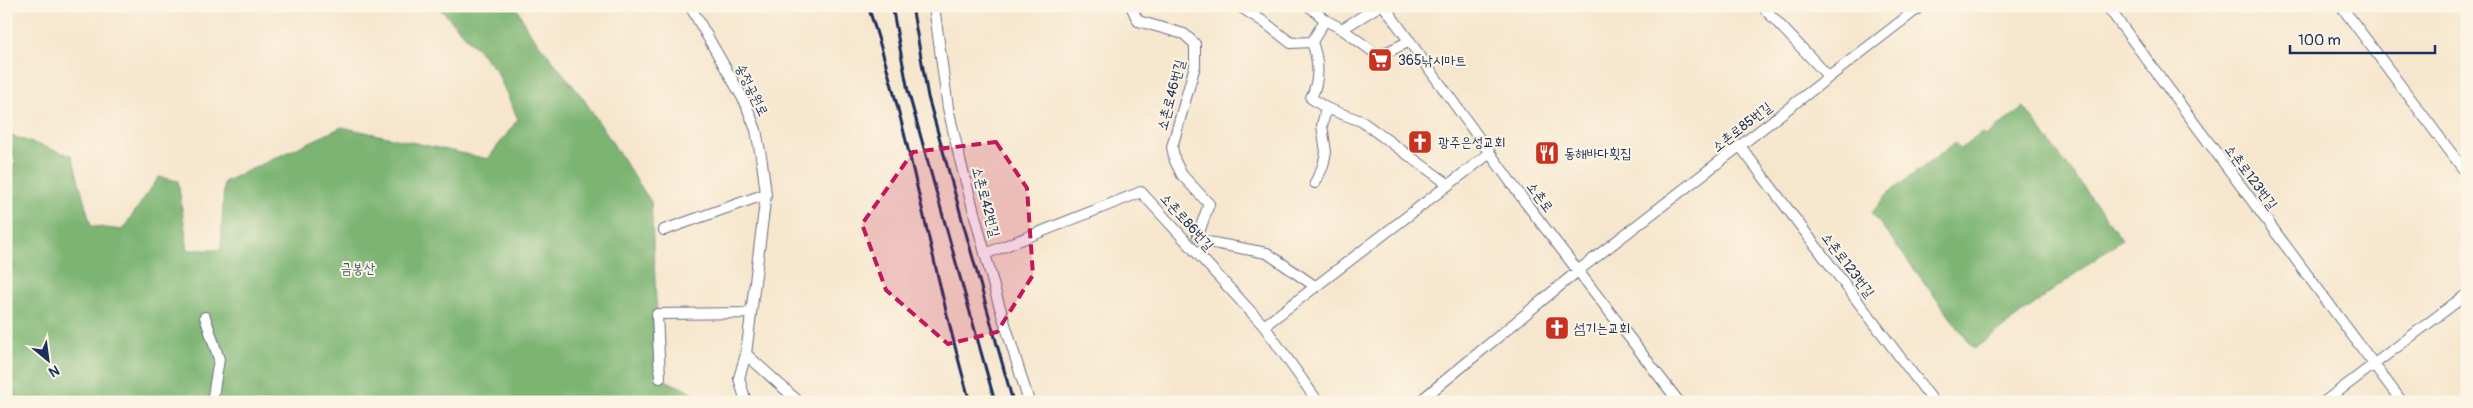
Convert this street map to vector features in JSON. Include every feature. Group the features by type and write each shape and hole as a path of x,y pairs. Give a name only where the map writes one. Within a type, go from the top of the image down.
{"street":[{"name":"송정공원로","path":"690,6 736,82 748,108 756,130 766,194 746,354 739,378 746,402"},
{"name":"소촌로42번길","path":"934,6 948,108 985,254 1029,402"},
{"path":"1239,6 1291,43 1312,42"},
{"path":"1310,6 1325,20 1342,29 1379,56 1410,42"},
{"path":"1342,29 1379,6"},
{"name":"소촌로","path":"1384,6 1490,153 1679,402"},
{"path":"1762,6 1829,77"},
{"name":"소촌로85번길","path":"1579,270 1921,6"},
{"name":"소촌로123번길","path":"2107,6 2402,402"},
{"path":"2341,6 2467,174"},
{"name":"소촌로46번길","path":"1133,8 1138,21 1184,34 1195,44 1195,66 1172,147 1182,175 1209,204 1198,235 1203,241 1266,254 1316,287"},
{"path":"1325,20 1312,42 1318,60 1317,86 1311,98 1326,108 1361,121 1448,184"},
{"path":"1316,183 1326,152 1322,126 1326,108"},
{"name":"소촌로123번길","path":"1740,146 1934,402"},
{"path":"1264,326 1490,153"},
{"name":"소촌로86번길","path":"985,254 1141,192 1264,326 1318,402"},
{"path":"664,230 766,194"},
{"path":"1419,402 1579,270"},
{"path":"2324,402 2467,294"},
{"path":"660,378 657,314 751,313"},
{"path":"205,317 219,359 212,402"},
{"path":"746,354 798,402"}],"highlighted area":[{"path":"996,142 1027,188 1033,275 997,332 948,344 886,290 862,224 913,152"}],"green space":[{"name":"금봉산","path":"438,6 516,6 527,29 583,98 651,202 660,378 714,402 6,402 6,181 16,160 6,155 6,134 72,156 91,226 122,230 159,177 178,181 188,250 221,250 224,182 342,127 488,159 518,119 496,70"},
{"path":"2024,107 2122,239 1974,349 1872,213 1887,194 1955,143 1960,149 1982,133 1985,136"}],"railway":[{"path":"868,6 897,104 956,353 970,402"},
{"path":"892,6 908,91 995,402"},
{"path":"912,6 928,97 1013,402"}],"place":[{"name":"365낚시마트","path":"1380,60"},
{"name":"광주은성교회","path":"1420,142"},
{"name":"동해바다횟집","path":"1547,153"},
{"name":"섬기는교회","path":"1557,328"}]}
